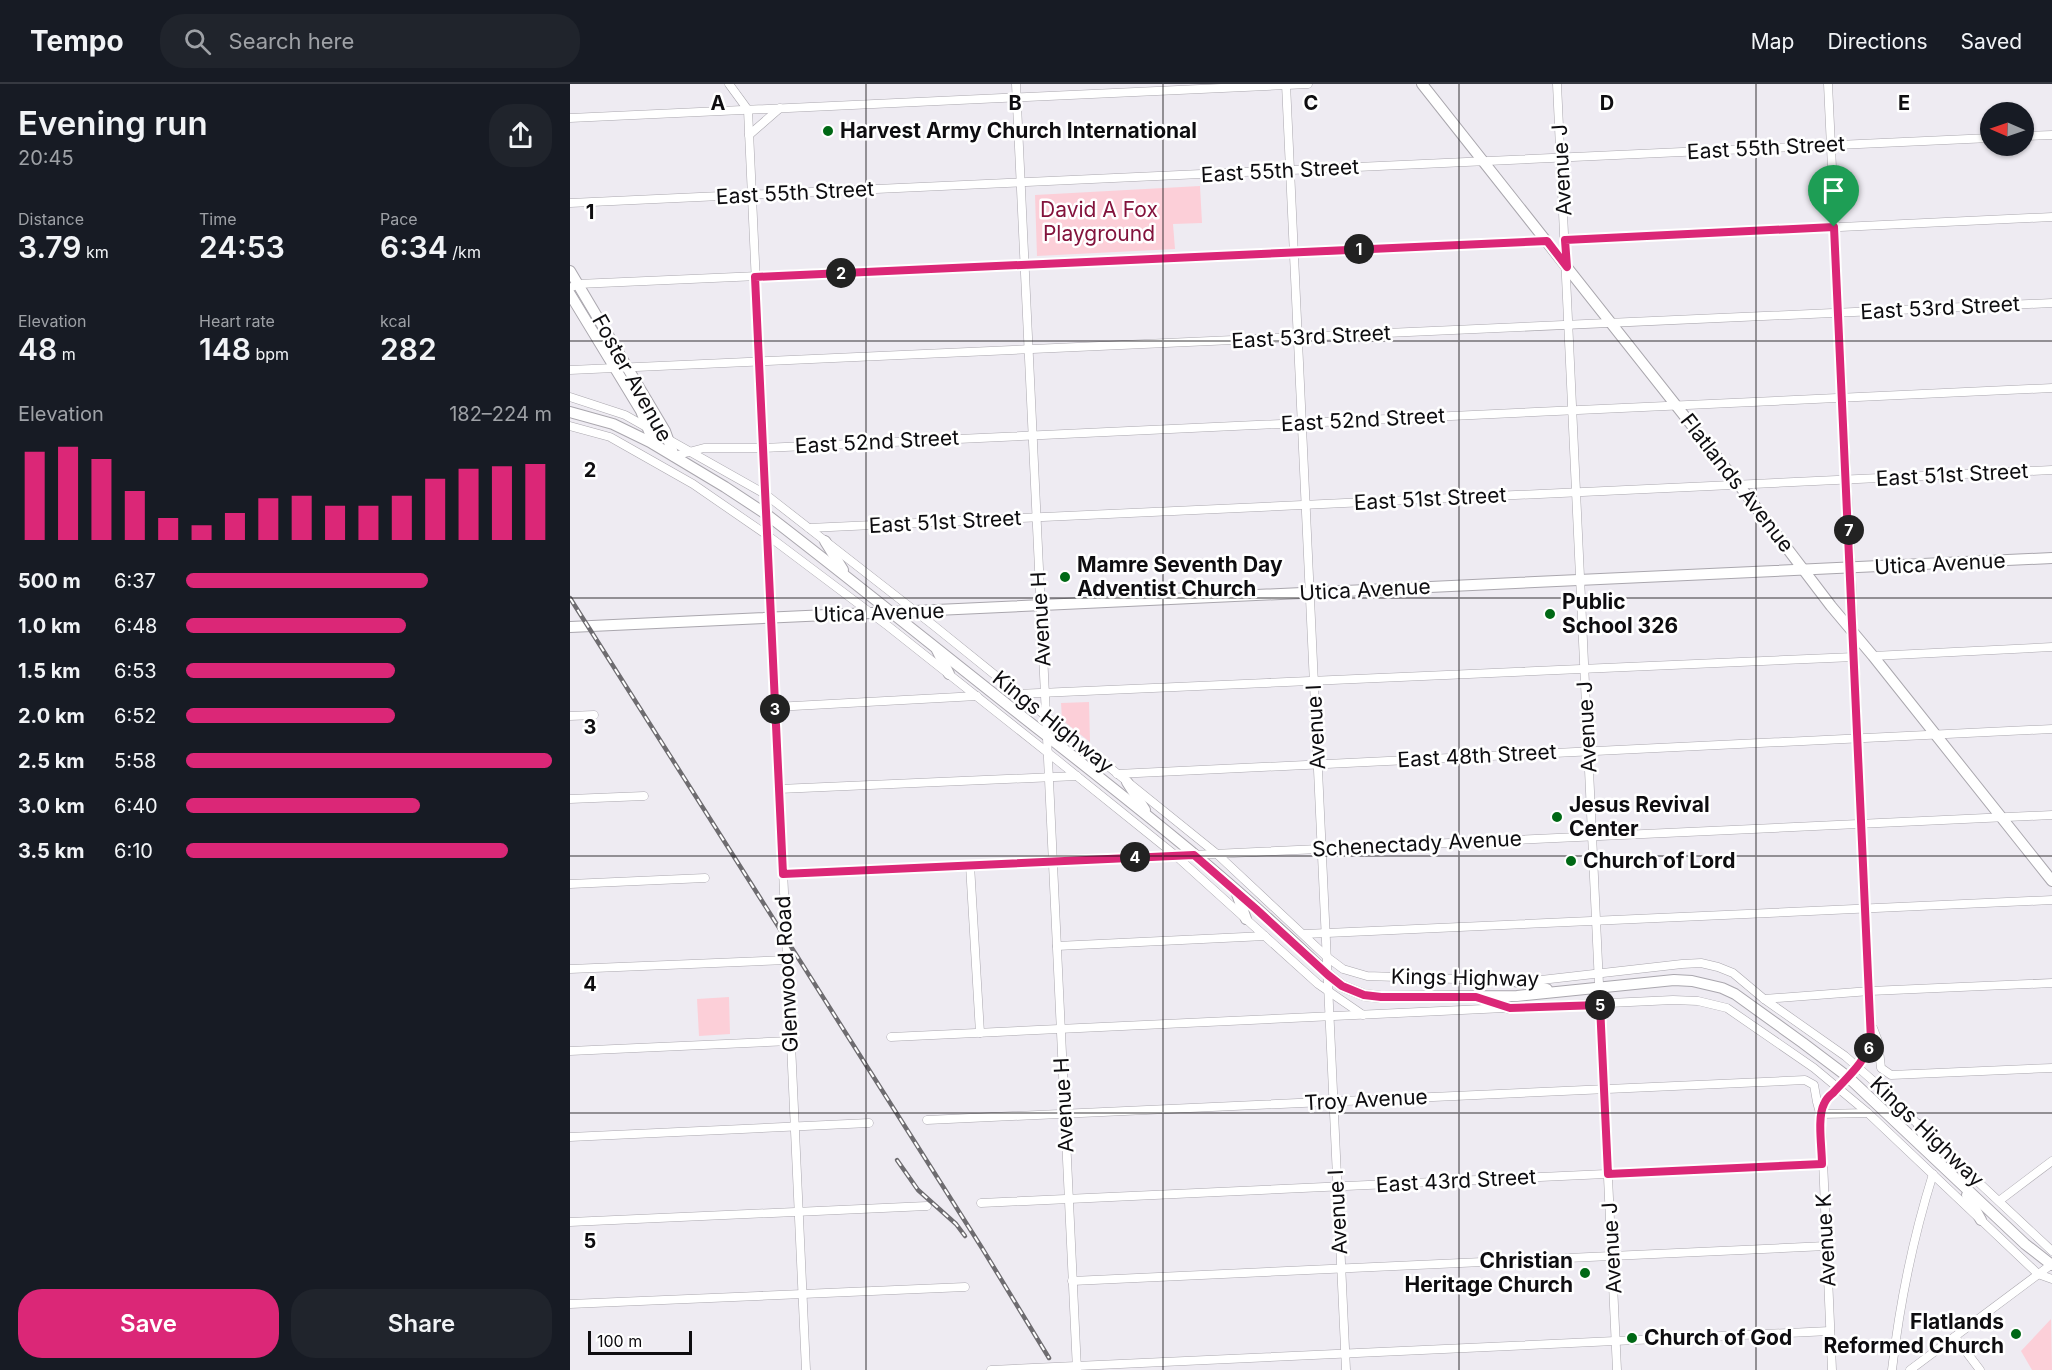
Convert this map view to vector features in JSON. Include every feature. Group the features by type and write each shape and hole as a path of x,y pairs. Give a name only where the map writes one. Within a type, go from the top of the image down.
{"main road":[{"name":"Flatlands Avenue","path":"1422,84 1739,485 1824,597 2052,881"},
{"name":"Foster Avenue","path":"570,271 574,286 628,368 668,438 674,456"},
{"name":"Foster Avenue","path":"570,294 641,411 654,444"},
{"name":"Kings Highway","path":"570,412 613,424 654,444 766,514 893,612 1150,818 1342,986 1364,995 1381,997 1516,996 1674,980 1692,981 1722,988 1746,1002 1848,1077 2025,1244 2052,1264"},
{"path":"825,541 848,578"},
{"name":"Utica Avenue","path":"570,627 2052,558"},
{"path":"936,647 949,674"},
{"path":"1127,782 1150,818"},
{"path":"1236,891 1246,919"},
{"path":"1514,981 1556,991"},
{"path":"1476,997 1510,1008"},
{"path":"1919,1125 1932,1156"},
{"path":"1960,1184 1981,1220"}],"street":[{"path":"729,84 748,110"},
{"name":"Avenue H","path":"1016,84 1077,1368"},
{"name":"Avenue I","path":"1286,84 1346,1370"},
{"path":"570,118 1308,84"},
{"name":"Avenue J","path":"1557,84 1617,1370"},
{"path":"1828,84 1871,1041 1868,1052 1858,1068 1838,1086 1823,1105 1821,1114 1868,1113"},
{"path":"749,135 780,108"},
{"name":"Glenwood Road","path":"748,110 806,1370"},
{"path":"2034,136 2052,135"},
{"name":"East 55th Street","path":"570,203 1980,138"},
{"path":"1565,240 2052,217"},
{"path":"574,286 1547,241"},
{"name":"East 53rd Street","path":"570,370 2052,303"},
{"name":"East 52nd Street","path":"674,456 704,448 763,448 2052,388"},
{"name":"Kings Highway","path":"570,397 625,415 765,494 915,611 1217,854 1342,969 1367,976 1514,981 1701,963 1718,967 1733,973 1764,999 1858,1068 2052,1251"},
{"name":"Kings Highway","path":"570,426 610,437 693,484 767,536 949,674 1077,776 1175,855 1328,992 1364,1015 1673,1000 1698,1001 1727,1008 1838,1086 2038,1274 2052,1279"},
{"name":"East 51st Street","path":"809,528 2052,470"},
{"path":"1873,656 2052,647"},
{"path":"1017,694 1854,657"},
{"path":"775,707 977,696"},
{"path":"570,716 594,715"},
{"name":"East 48th Street","path":"1117,774 2052,729"},
{"path":"779,789 1077,776"},
{"path":"570,799 644,796"},
{"name":"Schenectady Avenue","path":"783,874 2052,815"},
{"path":"970,865 980,1033"},
{"path":"570,884 705,878"},
{"path":"1305,934 2052,900"},
{"path":"1057,946 1265,936"},
{"path":"570,969 786,960"},
{"path":"1764,999 1870,991 2052,983"},
{"path":"891,1037 1364,1015"},
{"path":"1871,1020 1878,1041 1881,1068 1891,1075 2052,1068"},
{"path":"570,1051 790,1041"},
{"path":"1805,1080 1814,1068"},
{"name":"Troy Avenue","path":"927,1120 1805,1080"},
{"name":"Avenue K","path":"1805,1080 1814,1085 1816,1102 1821,1114 1832,1370"},
{"path":"570,1137 869,1123"},
{"path":"1998,1201 2052,1161"},
{"name":"East 43rd Street","path":"981,1203 1822,1164"},
{"path":"1892,1370 1902,1296 1912,1245 1933,1174"},
{"path":"570,1222 927,1206"},
{"path":"1072,1281 1826,1246"},
{"path":"1910,1370 2052,1264"},
{"path":"570,1304 965,1287"},
{"path":"991,1370 1077,1368 1830,1331"},
{"path":"1955,1337 1980,1370"},
{"path":"1097,1370 1105,1365"}],"green space":[{"name":"David A Fox Playground","path":"1200,186 1202,223 1173,224 1175,249 1037,256 1035,195"},
{"path":"1089,702 1090,742 1062,720 1061,703"},
{"path":"729,997 730,1034 699,1036 697,999"},
{"path":"2051,1319 2052,1370 2032,1370 2021,1351"}],"railway":[{"path":"570,598 982,1248 1049,1358"},
{"path":"897,1160 918,1190 956,1224 965,1236"}],"place":[{"name":"Harvest Army Church International","path":"828,131"},
{"name":"Mamre Seventh Day Adventist Church","path":"1065,577"},
{"name":"Public School 326","path":"1550,614"},
{"name":"Jesus Revival Center","path":"1557,817"},
{"name":"Church of Lord","path":"1571,861"},
{"name":"Christian Heritage Church","path":"1585,1273"},
{"name":"Flatlands Reformed Church","path":"2016,1334"},
{"name":"Church of God","path":"1632,1338"}],"route":[{"path":"1834,227 1871,1041 1868,1052 1858,1068 1838,1086 1823,1105 1821,1114 1822,1164 1608,1174 1600,1005 1510,1008 1476,997 1364,995 1342,986 1328,975 1194,855 783,874 755,277 1547,241 1567,267 1565,240 1834,227"}]}
